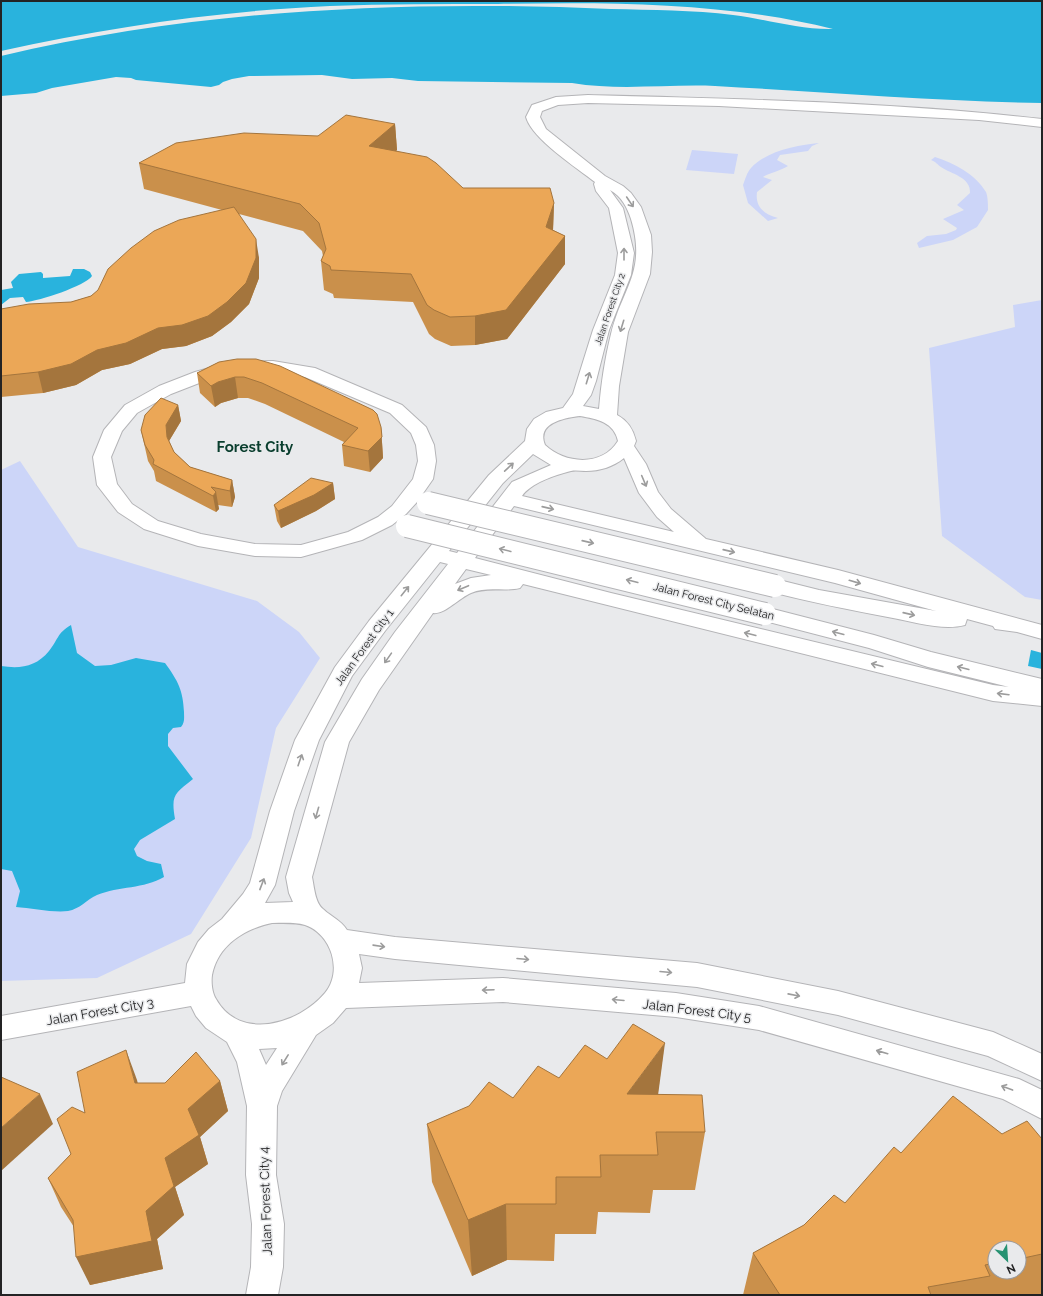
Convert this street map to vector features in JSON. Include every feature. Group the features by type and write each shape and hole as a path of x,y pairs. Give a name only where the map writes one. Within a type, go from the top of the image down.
{"street":[{"path":"600,179 541,132 532,117 538,108 556,101 588,99 719,102 979,116 1042,123"},
{"name":"Jalan Forest City 2","path":"570,412 582,395 587,381 601,330 623,275 626,253 616,208 603,191 600,179"},
{"name":"Jalan Forest City 2","path":"600,179 618,189 634,207 643,235 644,252 642,274 620,332 610,386 608,417"},
{"path":"419,501 422,479 427,461 425,445 419,431 396,409 309,372 273,366 232,367 201,376 165,390 131,409 113,430 102,457 108,485 125,508 151,525 198,540 255,550 301,551 354,536 419,501 820,597 925,618 1017,625"},
{"path":"570,412 590,412 608,417 617,422 626,434 627,441 625,447 619,454 610,460 585,465 571,465 547,457 539,451 534,443 535,430 541,423 557,415 570,412"},
{"name":"Jalan Forest City 1","path":"231,927 252,902 262,885 282,812 307,740 343,673 377,626 496,479 534,443"},
{"path":"625,447 637,464 649,493 664,513 701,544"},
{"path":"312,917 302,893 299,877 337,742 370,685 403,637 519,486 529,480 571,465"},
{"path":"510,499 838,577 894,594 1042,632"},
{"name":"Jalan Forest City Selatan","path":"384,520 765,614 874,642 928,659 1042,687"},
{"path":"436,554 611,600 993,693 1042,698"},
{"path":"403,637 449,595 466,586 486,582 528,584 611,600"},
{"path":"874,642 886,609"},
{"path":"272,912 293,912 312,917 329,927 341,940 347,957 347,976 340,996 325,1014 305,1027 282,1036 258,1037 236,1033 219,1024 206,1010 198,993 198,975 204,957 215,940 231,927 251,917 272,912"},
{"path":"341,940 395,948 697,975 838,1003 993,1046 1042,1068"},
{"name":"Jalan Forest City 5","path":"340,996 503,990 676,1005 759,1018 1009,1088 1042,1105"},
{"name":"Jalan Forest City 3","path":"1,1028 198,993"},
{"name":"Jalan Forest City 4","path":"262,1106 269,1086 305,1027"},
{"name":"Jalan Forest City 4","path":"236,1033 251,1062 262,1106 261,1175 268,1224 267,1267 262,1295"}],"shaded area":[{"path":"819,143 812,146 808,151 780,155 777,160 788,166 763,177 772,180 757,192 757,202 765,212 778,218 768,221 748,203 743,185 747,174 757,162 774,153 792,147"},
{"path":"692,150 738,154 734,174 686,170"},
{"path":"935,157 957,166 976,180 986,192 988,199 988,210 977,227 953,240 919,248 917,243 927,236 946,234 956,230 957,228 943,219 964,210 957,205 970,193 967,183 964,180 931,160"},
{"path":"1042,300 1042,600 1025,597 942,536 929,348 1015,327 1013,305"},
{"path":"20,461 78,547 257,601 299,632 320,658 276,728 251,838 191,934 97,978 1,981 1,470"}],"water":[{"path":"1,1 1042,1 1042,103 919,98 715,86 608,87 572,83 418,81 392,78 352,79 322,75 249,76 232,79 211,87 116,77 52,88 36,93 1,96 1,56 76,40 228,18 381,8 458,6 534,7 703,12 733,15 808,28 833,29 751,13 667,6 582,3 351,5 288,8 164,21 42,42 1,51"},
{"path":"73,269 84,269 90,272 92,276 81,284 51,296 26,302 23,297 10,298 1,305 1,290 13,288 11,282 19,274 41,272 43,274 43,278 70,276"},
{"path":"71,625 77,653 95,666 111,665 136,658 165,663 179,686 184,712 184,722 181,727 173,728 168,734 168,746 193,779 175,796 173,805 175,819 140,840 134,849 137,856 147,861 161,864 164,877 148,884 105,892 68,911 49,911 16,907 20,891 12,871 1,869 1,666 21,667 39,661 49,651 63,631"},
{"path":"1031,650 1042,653 1042,669 1028,666"}],"building":[{"path":"346,115 395,124 369,146 427,157 436,163 463,188 550,188 554,203 546,227 565,236 506,310 475,316 450,317 427,305 411,274 331,270 330,266 321,261 326,249 319,223 300,204 139,163 176,143 244,133 318,136"},
{"path":"234,207 256,239 256,258 246,283 227,302 208,316 182,325 158,328 126,343 97,350 71,364 38,372 1,376 1,309 29,304 71,302 91,296 98,290 108,269 131,248 154,231 179,220"},
{"path":"237,359 256,359 280,366 373,410 377,414 382,437 368,451 342,445 358,428 262,383 244,377 235,377 218,382 211,386 197,373 219,362"},
{"path":"161,398 178,405 166,425 167,437 174,452 190,467 232,480 230,491 211,487 216,492 213,496 153,464 154,460 145,445 141,430 145,415"},
{"path":"311,478 333,483 314,495 278,511 274,505"},
{"path":"633,1024 665,1043 627,1094 702,1095 705,1132 656,1132 658,1155 600,1155 601,1177 556,1177 556,1204 506,1204 468,1220 427,1124 469,1106 489,1082 513,1098 538,1066 559,1078 585,1045 607,1059"},
{"path":"126,1050 135,1083 165,1083 196,1052 220,1081 188,1109 199,1135 165,1158 174,1186 146,1211 152,1241 76,1257 73,1220 48,1178 71,1154 57,1119 72,1107 85,1113 77,1072"},
{"path":"1,1077 40,1094 1,1128"},
{"path":"953,1096 1002,1134 1027,1121 1042,1139 1042,1254 1027,1257 1027,1240 987,1240 987,1265 985,1265 987,1269 987,1277 928,1287 931,1295 780,1295 753,1253 804,1225 834,1195 845,1203 894,1147 901,1153"}],"district":[{"name":"Forest City","path":"255,447"}]}
